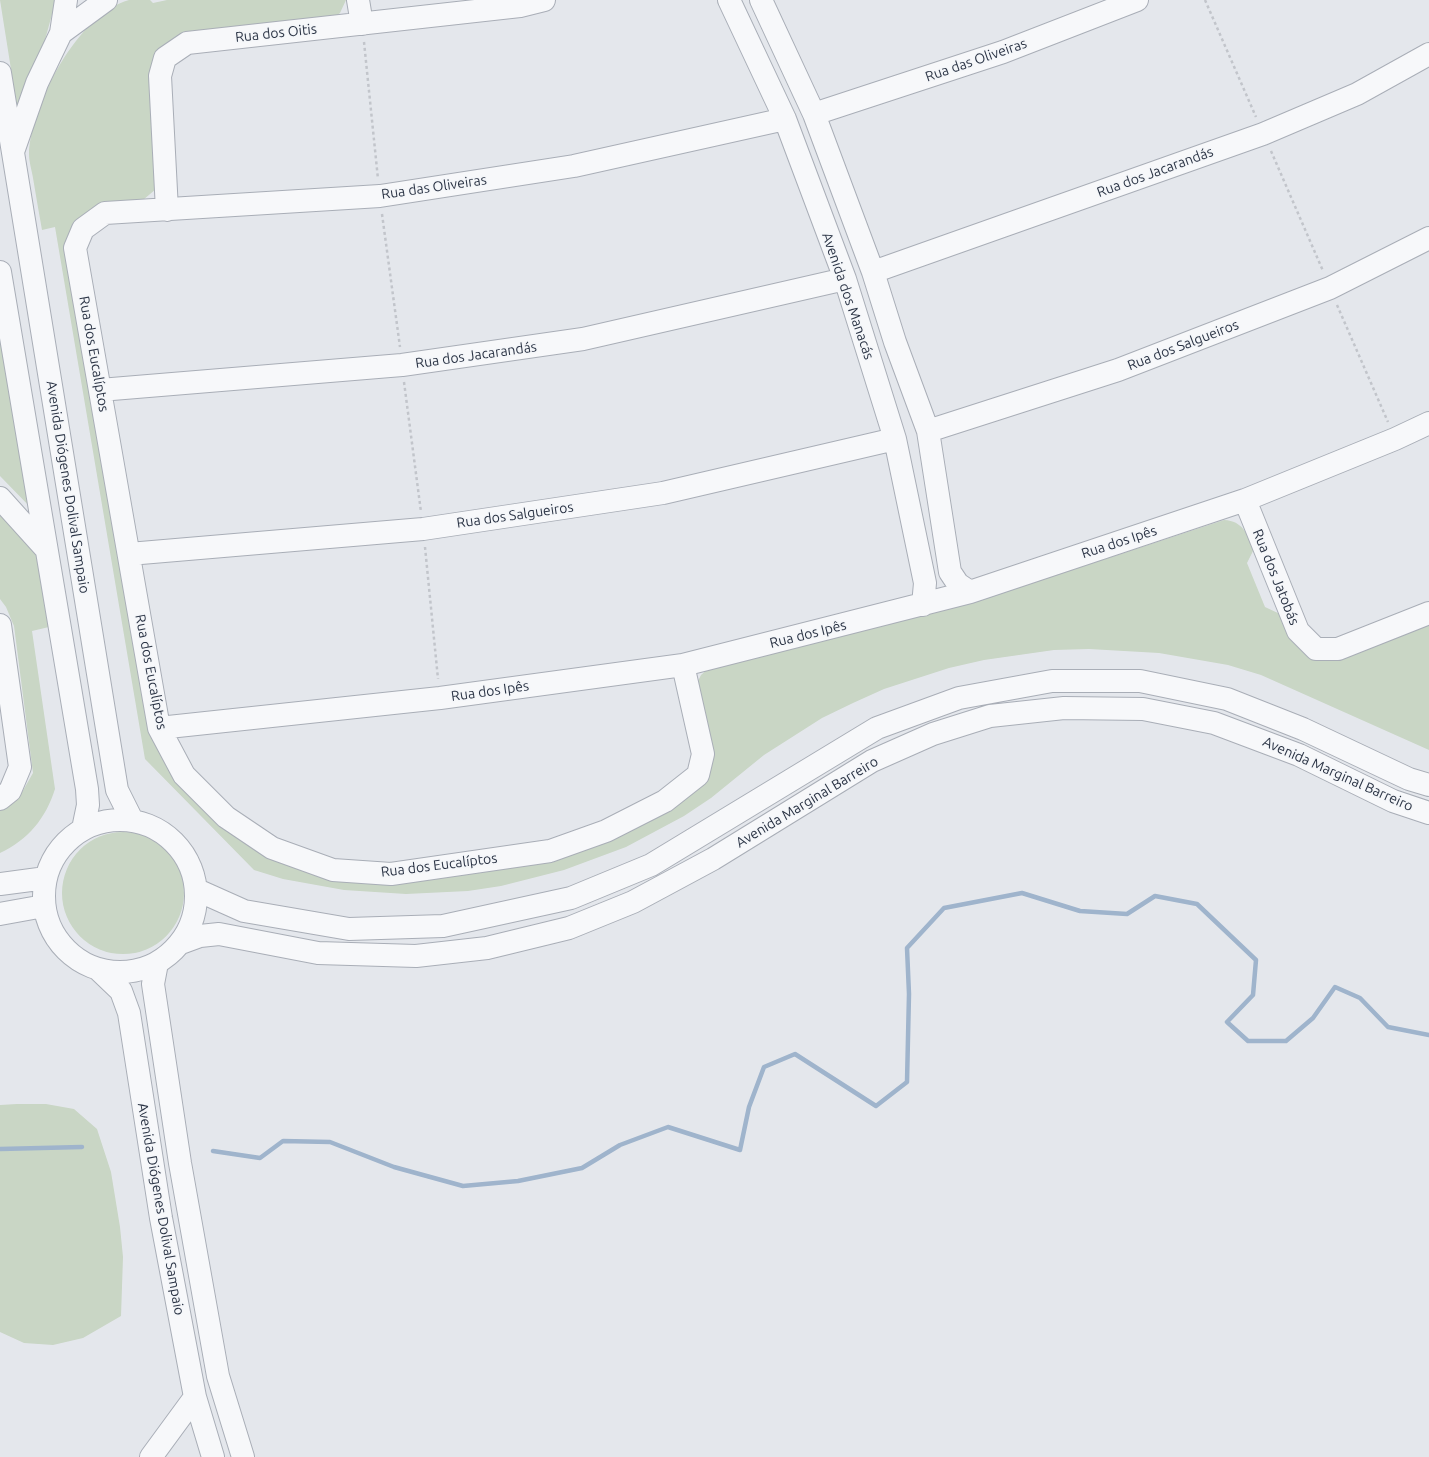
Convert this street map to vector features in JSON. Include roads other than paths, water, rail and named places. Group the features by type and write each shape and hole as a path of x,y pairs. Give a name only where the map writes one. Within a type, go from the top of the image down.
{"street":[{"name":"Avenida Diógenes Dolival Sampaio","path":"13,150 37,83 61,33 66,0"},
{"path":"61,33 106,0"},
{"path":"358,0 362,24"},
{"name":"Rua dos Oitis","path":"167,210 160,76 165,58 187,43 520,6 544,0"},
{"name":"Avenida dos Manacás","path":"729,0 785,119 845,279 895,439 925,583 923,605"},
{"name":"Avenida dos Manacás","path":"761,0 814,114 873,272 895,342 928,431 950,572 958,584 970,592"},
{"name":"Rua das Oliveiras","path":"814,114 1002,52 1137,0"},
{"path":"746,37 751,39 762,38 767,35 773,26"},
{"name":"Rua dos Jacarandás","path":"873,272 1263,134 1357,94 1429,54"},
{"name":"Avenida Diógenes Dolival Sampaio","path":"0,73 116,790 132,820"},
{"name":"Rua das Oliveiras","path":"83,229 105,213 380,196 574,166 785,119"},
{"path":"814,199 827,191 842,191"},
{"name":"Rua dos Eucalíptos","path":"83,229 75,248 159,728 184,775 226,817 272,848 333,870 391,874 550,850 606,831 665,801 698,774 703,754 684,665"},
{"name":"Rua dos Salgueiros","path":"928,431 1118,370 1330,288 1429,238"},
{"path":"0,272 45,548 87,789 88,805 83,829"},
{"name":"Rua dos Jacarandás","path":"100,390 402,365 583,339 845,279"},
{"path":"868,353 882,353 895,342"},
{"name":"Rua dos Ipês","path":"159,728 440,698 684,665 970,592 1245,500 1395,439 1429,423"},
{"name":"Rua dos Salgueiros","path":"128,554 423,529 655,494 895,439"},
{"path":"0,498 45,548"},
{"name":"Rua dos Jatobás","path":"1245,500 1298,631 1316,649 1338,649 1429,613"},
{"path":"0,625 20,767 10,791 0,799"},
{"name":"Avenida Marginal Barreiro","path":"197,890 244,911 349,929 443,926 571,898 651,865 877,728 959,698 1052,681 1140,681 1227,699 1303,729 1409,778 1429,785"},
{"name":"Avenida Marginal Barreiro","path":"181,943 200,936 218,934 318,953 416,956 487,948 569,928 633,902 713,860 872,761 932,734 990,716 1064,708 1143,709 1214,723 1300,755 1393,801 1429,814"},
{"path":"107,820 132,820 154,827 172,839 187,856 195,877 197,900 193,922 181,943 170,954 157,963 138,970 118,973 98,969 78,960 62,946 50,927 44,906 44,892 46,878 54,859 66,842 83,829 107,820"},
{"path":"0,884 46,878"},
{"path":"0,914 44,906"},
{"name":"Avenida Diógenes Dolival Sampaio","path":"157,963 152,984 183,1178 218,1376 244,1457"},
{"name":"Avenida Diógenes Dolival Sampaio","path":"98,969 121,991 129,1013 161,1218 195,1397 209,1453"},
{"path":"152,1457 195,1397"}],"waterway":[{"path":"213,1151 260,1158 283,1141 330,1142 394,1167 463,1186 518,1181 582,1168 620,1145 668,1127 740,1150 749,1107 764,1067 795,1054 876,1106 907,1082 909,994 907,948 944,908 1022,893 1080,911 1127,914 1155,896 1197,904 1256,960 1253,995 1227,1022 1248,1041 1286,1041 1313,1018 1335,987 1360,998 1388,1027 1429,1035"},
{"path":"0,1149 82,1147"}]}
